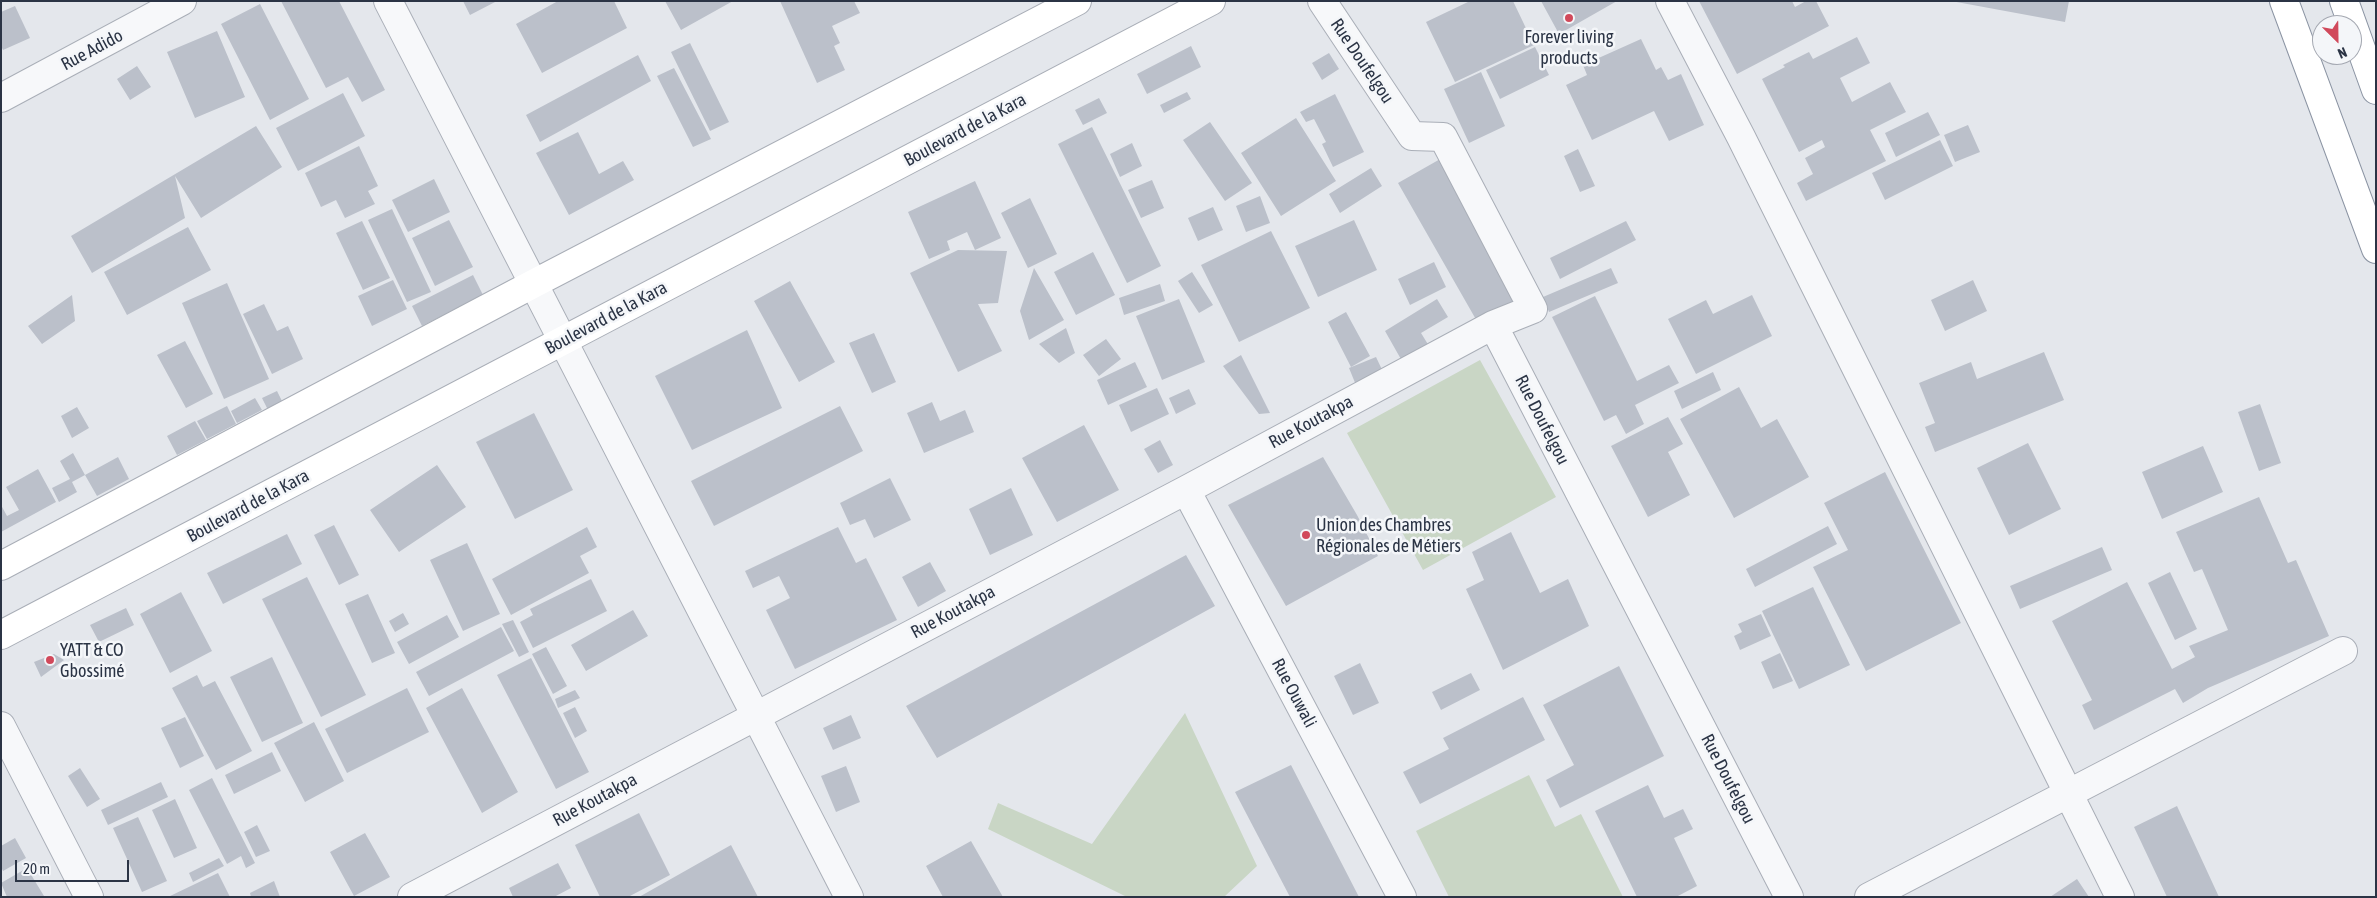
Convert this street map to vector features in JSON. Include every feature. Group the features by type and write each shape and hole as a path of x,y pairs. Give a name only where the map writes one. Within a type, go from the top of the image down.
{"main road":[{"path":"1,566 533,284 1077,1"},
{"name":"Boulevard de la Kara","path":"1,635 1211,1"},
{"path":"2284,1 2376,249"},
{"path":"2344,1 2376,90"}],"street":[{"name":"Rue Adido","path":"1,98 182,1"},
{"path":"388,1 849,897"},
{"name":"Rue Doufelgou","path":"1322,1 1412,136 1443,138 1533,309 1493,325 1788,897"},
{"path":"1670,1 1750,155 2120,897"},
{"name":"Rue Koutakpa","path":"412,897 1186,490 1493,325"},
{"name":"Rue Ouwali","path":"1186,490 1402,897"},
{"path":"1869,897 2343,651"},
{"path":"1,726 89,897"}],"green space":[{"path":"1480,360 1556,497 1423,570 1347,433"},
{"path":"1185,713 1257,866 1224,897 1127,897 988,829 998,803 1092,844"},
{"path":"1529,775 1555,827 1581,814 1623,897 1449,897 1416,831"}],"building":[{"path":"281,1 339,1 385,90 362,102 348,77 326,88"},
{"path":"463,1 497,1 470,15"},
{"path":"558,1 614,1 627,28 542,73 516,24"},
{"path":"665,1 733,1 681,30"},
{"path":"780,1 854,1 860,13 832,26 840,43 834,46 845,70 817,83"},
{"path":"1470,1 1513,1 1534,45 1455,82 1426,22"},
{"name":"Forever living products","path":"1541,1 1617,1 1559,34"},
{"path":"1699,1 1792,1 1795,7 1806,1 1816,1 1829,26 1737,74"},
{"path":"1951,1 2069,1 2065,22"},
{"path":"260,4 309,99 270,120 221,24"},
{"path":"15,6 30,38 3,50 1,46 1,12"},
{"path":"217,31 245,97 195,118 167,52"},
{"path":"1857,37 1870,63 1840,78 1852,102 1890,82 1906,112 1870,130 1886,161 1806,201 1797,183 1813,174 1805,158 1825,147 1822,140 1799,152 1762,79 1785,67 1783,65 1809,52 1813,59"},
{"path":"1641,39 1656,70 1661,67 1668,80 1681,74 1704,125 1669,141 1654,111 1592,140 1566,85 1587,75 1583,65"},
{"path":"690,43 729,122 710,131 671,52"},
{"path":"1191,46 1201,67 1147,94 1137,74"},
{"path":"1535,47 1549,75 1500,99 1486,70"},
{"path":"1329,53 1339,69 1322,80 1312,63"},
{"path":"638,55 651,81 540,142 526,115"},
{"path":"137,66 151,87 130,100 117,79"},
{"path":"674,68 711,139 693,147 657,76"},
{"path":"1481,72 1505,126 1469,143 1444,89"},
{"path":"1187,92 1191,99 1164,113 1160,105"},
{"path":"343,93 365,136 298,171 276,128"},
{"path":"1335,94 1364,152 1333,167 1322,144 1326,142 1314,119 1306,122 1300,112"},
{"path":"1099,98 1107,113 1083,125 1075,110"},
{"path":"1928,112 1940,135 1896,157 1885,133"},
{"path":"1296,118 1336,181 1281,216 1241,153"},
{"path":"1210,122 1252,183 1225,201 1183,140"},
{"path":"1968,125 1980,152 1955,162 1944,135"},
{"path":"256,126 282,167 201,218 175,176 185,218 92,273 71,236"},
{"path":"1092,127 1161,266 1127,283 1058,144"},
{"path":"578,132 599,174 623,161 634,180 569,215 536,153"},
{"path":"1940,140 1953,166 1885,200 1872,173"},
{"path":"1132,143 1142,166 1120,177 1110,154"},
{"path":"359,146 378,186 368,191 375,204 345,218 336,200 321,207 305,173"},
{"path":"1578,149 1595,186 1580,192 1564,156"},
{"path":"1442,158 1521,298 1478,323 1398,183"},
{"path":"1371,168 1382,186 1340,213 1329,194"},
{"path":"434,179 450,212 408,232 392,200"},
{"path":"1152,180 1164,208 1141,218 1128,190"},
{"path":"975,181 1001,238 975,250 967,232 947,241 950,250 929,259 908,212"},
{"path":"1260,196 1270,223 1246,232 1236,206"},
{"path":"1030,198 1057,254 1028,268 1001,213"},
{"path":"1213,207 1223,230 1198,241 1188,218"},
{"path":"392,209 431,292 407,302 368,220"},
{"path":"449,220 473,267 435,286 412,238"},
{"path":"1354,220 1377,270 1318,297 1295,246"},
{"path":"362,221 390,278 363,290 336,233"},
{"path":"1626,221 1636,240 1560,279 1550,258"},
{"path":"188,227 211,270 127,315 104,272"},
{"path":"1271,231 1310,308 1239,342 1201,265"},
{"path":"958,250 1007,251 998,303 978,304 1002,351 958,372 910,273"},
{"path":"1093,252 1115,295 1076,315 1054,272"},
{"path":"1434,262 1446,287 1410,305 1398,279"},
{"path":"1034,268 1064,320 1029,340 1020,311"},
{"path":"1611,268 1618,283 1549,312 1543,297"},
{"path":"1192,272 1213,305 1199,313 1178,281"},
{"path":"473,275 483,295 422,326 412,306"},
{"path":"393,280 407,309 372,326 358,296"},
{"path":"1973,280 1987,311 1945,331 1931,300"},
{"path":"790,281 835,362 799,382 754,301"},
{"path":"227,283 269,379 224,399 182,303"},
{"path":"1160,284 1165,301 1124,315 1119,298"},
{"path":"72,295 75,321 42,344 28,326"},
{"path":"1752,295 1772,336 1696,374 1668,319 1706,300 1713,314"},
{"path":"1595,296 1637,381 1669,365 1679,383 1635,405 1644,424 1626,434 1616,415 1604,421 1552,317"},
{"path":"1179,299 1205,362 1162,380 1136,316"},
{"path":"1437,299 1448,317 1421,333 1429,346 1402,361 1385,331"},
{"path":"264,304 277,331 288,326 303,359 272,374 243,314"},
{"path":"1346,312 1370,356 1351,367 1328,322"},
{"path":"1066,328 1075,353 1059,363 1039,344"},
{"path":"747,330 782,408 692,450 655,376"},
{"path":"874,333 896,382 872,393 849,343"},
{"path":"1106,339 1121,359 1099,376 1083,355"},
{"path":"185,341 213,394 186,408 157,355"},
{"path":"2044,352 2064,400 1935,452 1925,427 1935,423 1919,383 1971,362 1977,379"},
{"path":"1241,355 1270,413 1259,414 1223,366"},
{"path":"1376,357 1386,378 1358,390 1349,368"},
{"path":"1135,362 1147,387 1108,405 1097,380"},
{"path":"1713,372 1721,390 1682,409 1674,391"},
{"path":"1739,387 1761,428 1777,419 1809,477 1734,518 1680,419"},
{"path":"1157,388 1169,414 1131,432 1119,405"},
{"path":"1189,389 1196,404 1176,414 1169,398"},
{"path":"277,391 283,403 268,410 262,398"},
{"path":"255,398 262,410 237,423 231,411"},
{"path":"932,402 940,421 965,410 974,432 924,453 907,413"},
{"path":"2260,404 2281,463 2259,471 2238,412"},
{"path":"227,406 236,424 207,439 197,421"},
{"path":"840,406 863,451 714,526 691,481"},
{"path":"77,407 89,428 72,438 61,416"},
{"path":"534,413 573,490 515,519 476,442"},
{"path":"1668,417 1683,444 1668,452 1690,495 1648,517 1611,446"},
{"path":"195,421 206,440 177,455 167,436"},
{"path":"1084,425 1119,490 1057,522 1022,458"},
{"path":"1160,440 1173,465 1158,473 1144,449"},
{"path":"2028,443 2061,509 2009,535 1977,468"},
{"path":"2203,446 2223,492 2162,519 2142,472"},
{"path":"73,453 85,475 72,482 77,492 59,502 52,488 70,479 60,461"},
{"path":"118,457 129,479 97,496 85,475"},
{"name":"Union des Chambres Régionales de Métiers","path":"1323,457 1357,515 1378,556 1286,606 1228,505"},
{"path":"437,465 466,507 399,552 370,510"},
{"path":"38,469 56,502 1,532 1,505 7,516 19,510 6,487"},
{"path":"1885,472 1961,623 1866,671 1813,567 1848,550 1824,503"},
{"path":"890,478 911,520 874,538 865,519 850,525 840,503"},
{"path":"1011,488 1033,535 990,555 969,509"},
{"path":"2259,497 2288,563 2296,560 2329,636 2208,688 2183,703 2175,689 2094,730 2082,705 2092,700 2052,621 2127,582 2172,669 2195,657 2189,646 2228,630 2202,569 2194,572 2176,532"},
{"path":"334,525 359,575 339,585 314,535"},
{"path":"1828,526 1837,544 1755,587 1746,569"},
{"path":"587,527 597,547 580,556 589,573 511,615 492,579"},
{"path":"838,527 856,563 866,558 897,620 795,669 766,610 790,598 779,576 753,588 745,571"},
{"path":"1511,532 1540,593 1568,579 1589,626 1503,670 1466,589 1484,580 1472,552"},
{"path":"287,534 302,564 223,604 207,573"},
{"path":"467,543 500,614 463,631 430,560"},
{"path":"2102,547 2112,570 2020,609 2010,586"},
{"path":"1186,555 1215,606 937,758 906,706"},
{"path":"930,562 946,591 918,607 902,577"},
{"path":"2170,572 2197,629 2175,640 2148,583"},
{"path":"307,577 366,695 321,717 262,599"},
{"path":"591,579 607,611 533,648 520,622 533,615 530,609"},
{"path":"1813,587 1850,665 1799,689 1762,611"},
{"path":"181,592 212,651 170,673 140,614"},
{"path":"368,594 395,653 372,663 345,604"},
{"path":"126,608 134,625 99,642 90,625"},
{"path":"633,610 648,636 586,671 571,645"},
{"path":"403,613 409,624 395,632 389,621"},
{"path":"1761,614 1771,636 1740,650 1734,636 1742,632 1738,624"},
{"path":"447,615 459,637 409,664 397,642"},
{"path":"513,620 529,652 519,657 502,624"},
{"path":"501,627 514,651 429,696 416,672"},
{"path":"546,647 567,686 553,694 532,654"},
{"path":"1780,653 1793,681 1773,689 1761,662"},
{"path":"54,654 64,660 41,677 34,662"},
{"path":"272,657 303,723 262,742 230,677"},
{"path":"531,658 589,772 556,789 497,675"},
{"path":"1360,663 1379,703 1353,715 1334,676"},
{"path":"1619,666 1664,756 1560,808 1546,780 1574,765 1543,705"},
{"path":"1471,673 1480,690 1441,710 1432,692"},
{"path":"197,675 203,687 215,681 252,751 216,770 172,688"},
{"path":"407,688 429,732 347,773 325,729"},
{"path":"462,688 518,792 482,813 426,708"},
{"path":"575,690 580,698 558,708 555,699"},
{"path":"1523,697 1545,740 1420,804 1403,772 1449,749 1443,738"},
{"path":"575,707 587,731 575,738 563,713"},
{"path":"851,715 861,738 833,750 823,728"},
{"path":"185,717 204,756 180,768 161,728"},
{"path":"314,722 344,781 305,802 274,743"},
{"path":"272,752 281,771 234,794 225,775"},
{"path":"1291,765 1359,897 1290,897 1235,792"},
{"path":"846,766 860,802 836,812 821,776"},
{"path":"80,768 100,799 87,807 68,776"},
{"path":"212,778 255,863 246,868 241,856 227,864 189,790"},
{"path":"161,782 168,797 108,825 101,810"},
{"path":"1648,785 1664,818 1683,809 1693,829 1674,838 1697,886 1676,897 1637,897 1595,811"},
{"path":"175,799 197,848 174,858 152,810"},
{"path":"2177,806 2219,897 2167,897 2134,827"},
{"path":"639,813 670,875 628,897 600,897 575,845"},
{"path":"138,817 167,881 142,892 113,828"},
{"path":"257,825 270,851 256,857 244,832"},
{"path":"365,833 390,877 354,896 330,852"},
{"path":"15,838 26,858 3,871 1,867 1,846"},
{"path":"971,841 1003,897 943,897 926,866"},
{"path":"731,845 758,897 639,897"},
{"path":"219,858 224,866 193,882 189,873"},
{"path":"558,863 571,888 554,897 513,897 509,888"},
{"path":"27,868 44,896 7,897 1,883"},
{"path":"218,873 230,897 168,897"},
{"path":"2077,879 2089,897 2050,897"},
{"path":"274,881 280,897 251,897 250,893"}],"place":[{"name":"Forever living products","path":"1569,18"},
{"name":"Union des Chambres Régionales de Métiers","path":"1306,535"},
{"name":"YATT & CO Gbossimé","path":"50,660"}]}
